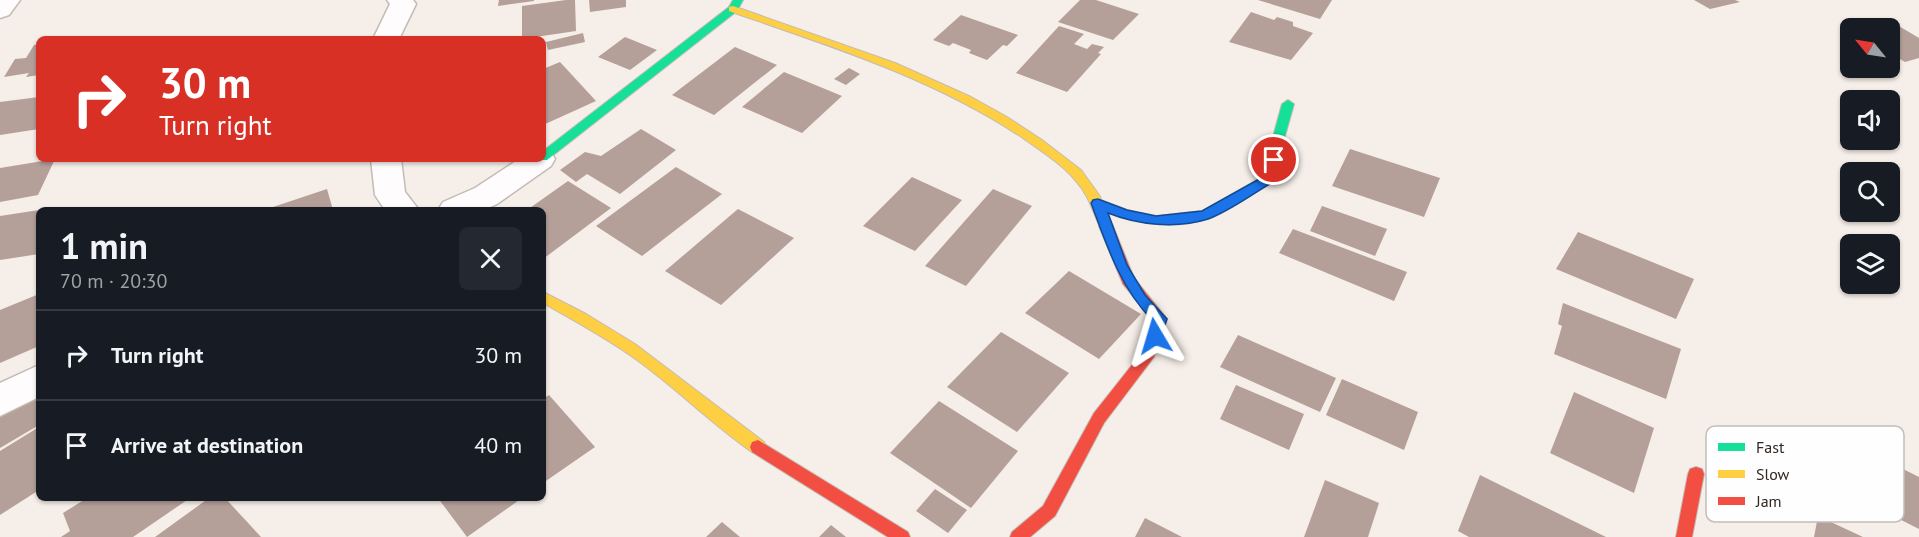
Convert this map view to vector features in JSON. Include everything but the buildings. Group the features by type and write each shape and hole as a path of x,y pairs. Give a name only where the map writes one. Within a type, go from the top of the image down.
{"street":[{"path":"0,10 6,0"},
{"path":"387,36 403,4 400,0"},
{"path":"546,155 735,4 920,77 965,98 1027,134 1080,177 1098,203 1121,266 1140,299 1160,319 1149,353 1099,418 1049,511 1018,537"},
{"path":"1098,203 1124,214 1156,221 1205,215 1268,179 1288,104"},
{"path":"386,162 390,195 400,207"},
{"path":"461,207 486,196 536,162"},
{"path":"546,299 581,317 642,357 738,434 902,537"},
{"path":"0,401 36,382"},
{"path":"1684,537 1696,474"}],"traffic: fast":[{"path":"546,155 733,9 738,0"},
{"path":"1098,203 1124,214 1156,221 1205,215 1268,179 1288,104"}],"traffic: slow":[{"path":"733,9 852,50 967,99 1038,143 1076,173 1093,195 1106,226"},
{"path":"546,299 594,325 642,356 728,426 758,447"}],"traffic: jam":[{"path":"1018,537 1049,511 1099,418 1149,353 1160,319 1128,280 1106,226"},
{"path":"758,447 902,537"},
{"path":"1684,537 1696,474"}],"route":[{"path":"1155,336 1160,319 1140,299 1121,266 1098,203 1124,214 1156,221 1205,215 1268,179 1274,160"}]}
